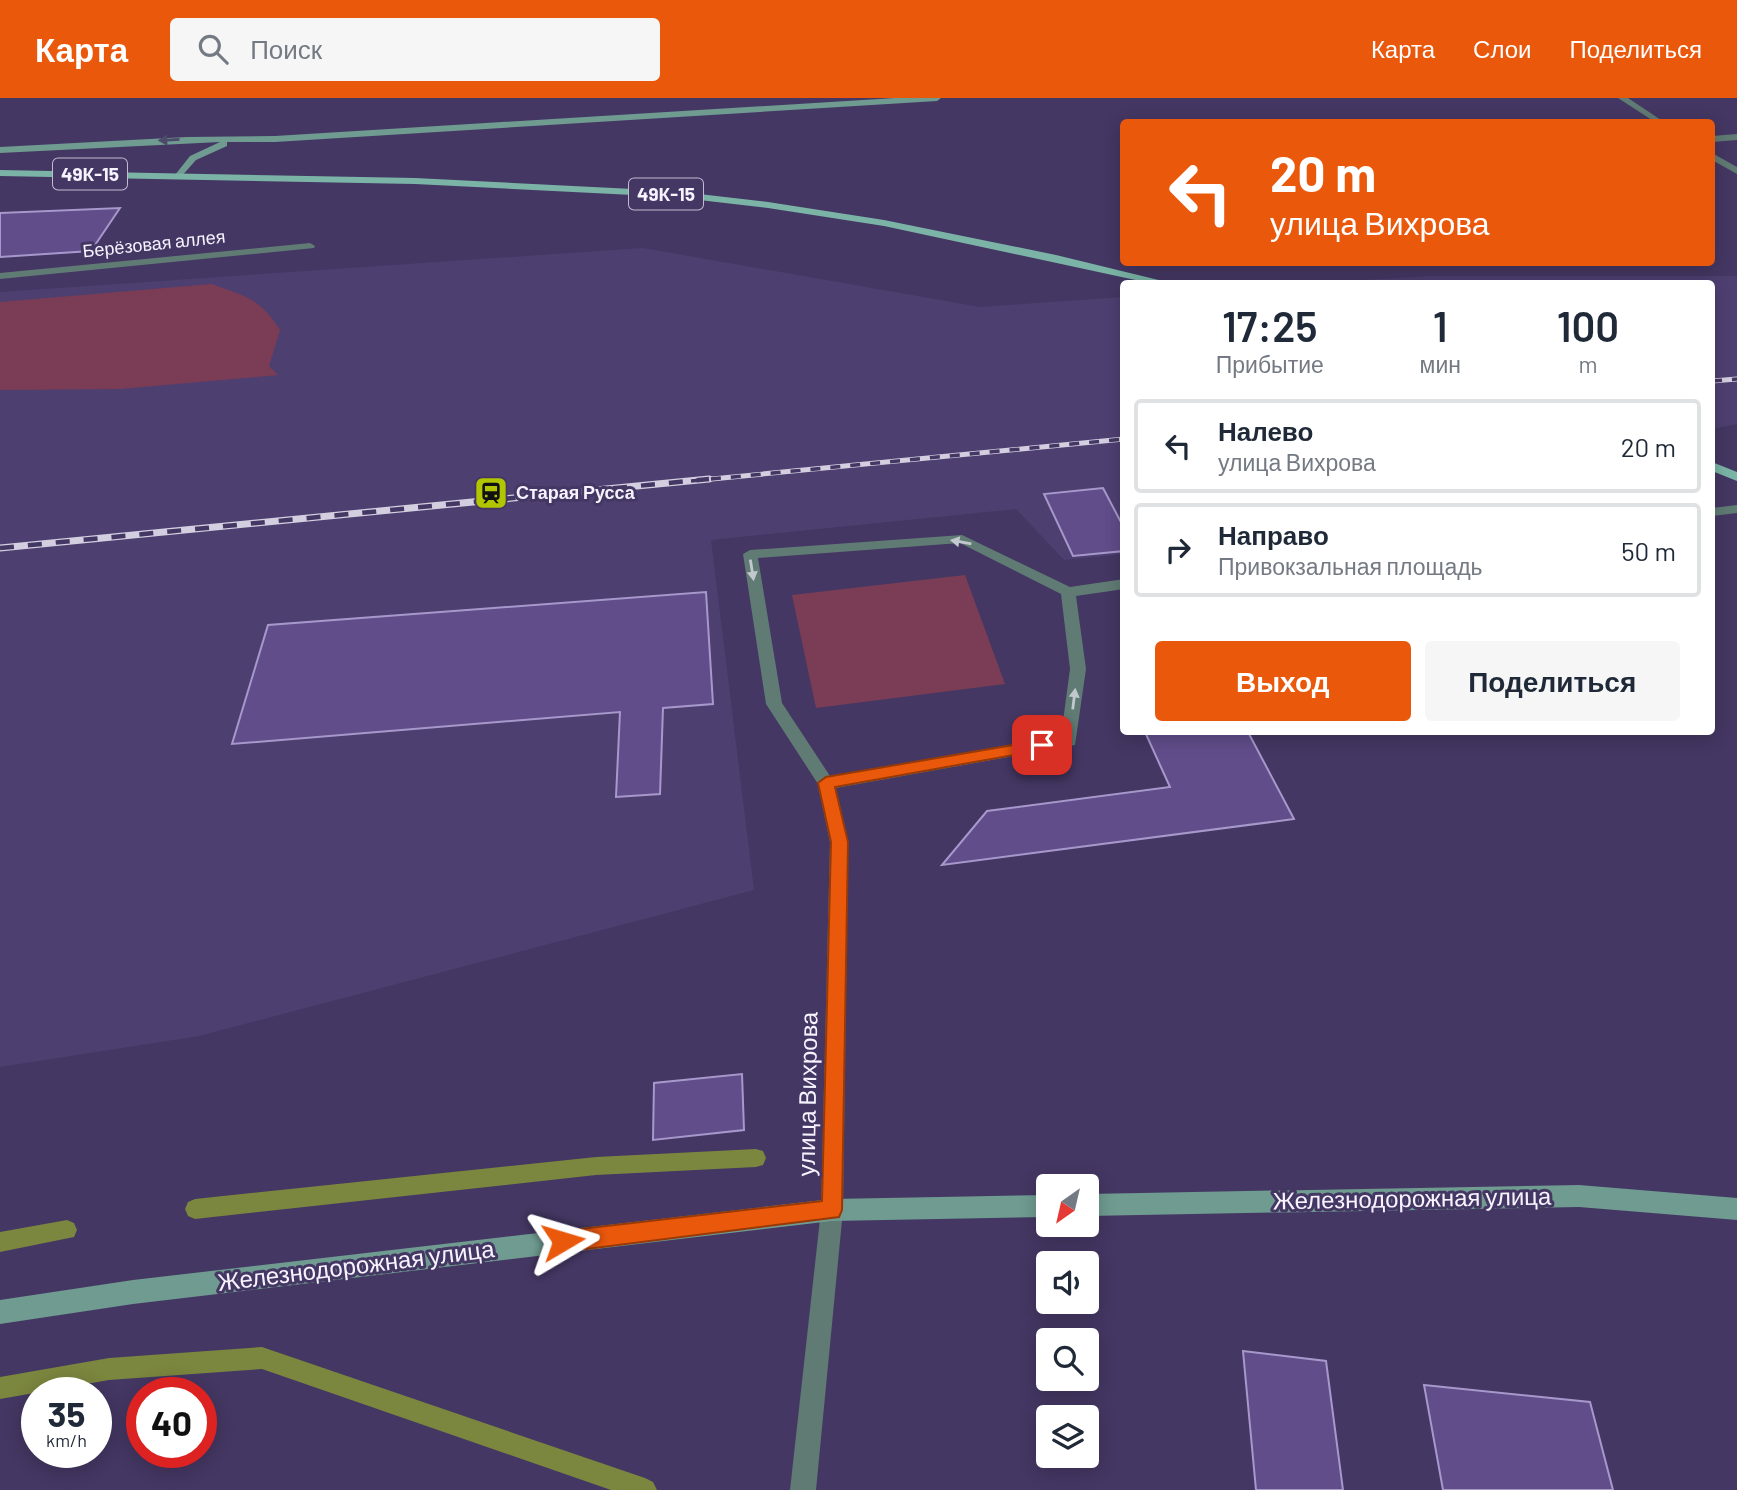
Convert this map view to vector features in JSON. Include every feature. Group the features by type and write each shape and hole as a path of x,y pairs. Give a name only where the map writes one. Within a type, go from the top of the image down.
{"main road":[{"path":"0,150 187,139 237,141 937,98"},
{"path":"180,175 193,158 215,147 237,141"},
{"name":"49К-15","path":"0,173 180,175 618,190 783,206 983,240 1153,280"},
{"path":"1715,467 1737,477"},
{"name":"Железнодорожная улица","path":"1099,1205 1579,1196 1737,1209"},
{"name":"Железнодорожная улица","path":"0,1312 133,1292 832,1210 1036,1206"}],"street":[{"path":"1622,98 1655,119"},
{"path":"1715,139 1737,136"},
{"path":"1715,158 1737,171"},
{"name":"Берёзовая аллея","path":"0,276 310,246"},
{"path":"1715,512 1737,509"},
{"path":"1068,592 1078,669 1069,741 826,783 774,704 750,554 962,539 1068,592 1120,585"},
{"name":"улица Вихрова","path":"803,1490 832,1210 839,842 826,783"}],"shaded area":[{"path":"643,248 980,307 1120,297 1120,554 1064,560 1016,509 711,540 754,890 199,1036 0,1067 0,292"},
{"path":"1427,276 1737,276 1737,424 1715,428 1715,280 1364,280"},
{"path":"212,284 251,299 280,330 269,366 278,375 120,389 0,390 0,302"},
{"path":"965,575 1005,684 816,708 792,595"}],"building":[{"path":"120,208 91,251 0,257 0,213"},
{"path":"1103,488 1120,520 1120,551 1073,556 1044,494"},
{"path":"706,592 713,704 663,708 660,794 616,797 620,712 232,744 268,625"},
{"path":"1146,735 1250,735 1294,819 942,865 987,811 1170,787"},
{"path":"742,1074 744,1130 653,1140 654,1083"},
{"path":"1243,1351 1326,1361 1343,1490 1256,1490"},
{"path":"1424,1385 1590,1402 1613,1490 1443,1490"}],"waterway":[{"path":"195,1209 596,1166 756,1158"},
{"path":"0,1242 67,1230"},
{"path":"0,1388 109,1369 262,1358 645,1490"}],"railway":[{"path":"1715,381 1737,379"},
{"path":"691,481 1120,439"},
{"path":"0,548 709,479"}],"place":[{"name":"Старая Русса","path":"491,493"}],"route":[{"path":"563,1241 832,1210 839,842 826,783 1042,745"}]}
